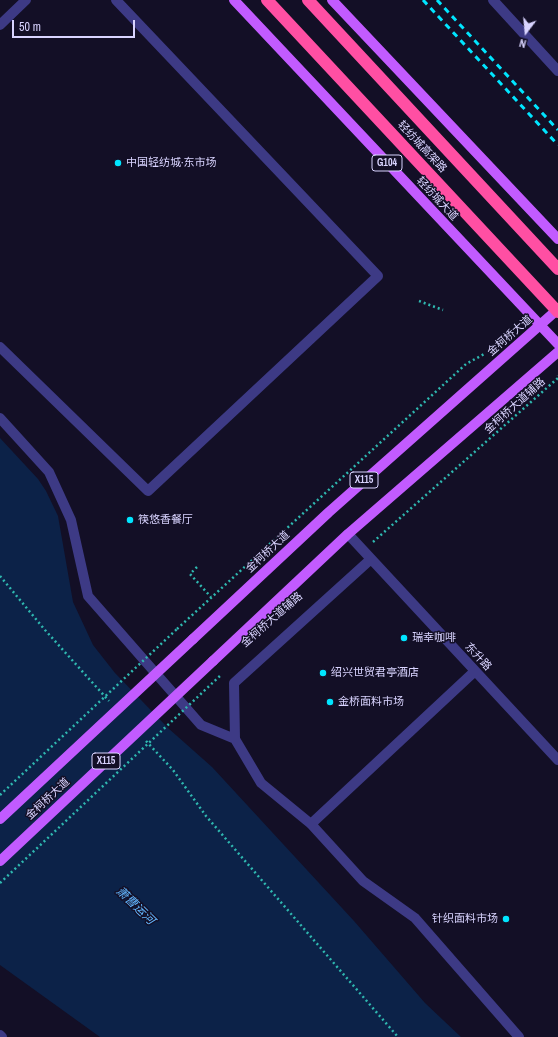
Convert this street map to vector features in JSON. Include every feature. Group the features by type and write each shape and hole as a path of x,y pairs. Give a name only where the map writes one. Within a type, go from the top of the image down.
{"highway":[{"name":"轻纺城高架路","path":"267,0 558,310"},
{"name":"轻纺城高架路","path":"308,0 558,269"}],"main road":[{"name":"轻纺城大道","path":"234,0 558,344"},
{"path":"332,0 558,239"},
{"name":"金柯桥大道","path":"0,819 329,512 558,310"},
{"name":"金柯桥大道","path":"0,861 348,534 558,352"}],"street":[{"path":"0,25 26,0"},
{"path":"0,347 148,491 378,276 116,0"},
{"path":"492,0 556,66"},
{"path":"0,418 49,472 72,520 88,596 201,725 236,739"},
{"name":"东升路","path":"348,534 558,760"},
{"path":"371,560 234,683 236,739 261,784 311,824 363,881 415,918 519,1037"},
{"path":"311,824 475,671"}],"path":[{"path":"419,301 443,310"},
{"path":"0,794 211,597 466,364 493,350"},
{"name":"金柯桥大道辅路","path":"363,550 558,378 558,375"},
{"path":"197,567 190,574 211,597"},
{"path":"0,576 45,630 114,706"},
{"path":"0,882 228,669"},
{"path":"141,735 173,770 206,816 398,1037"}],"water":[{"name":"萧曹运河","path":"0,438 38,479 46,491 58,516 73,602 93,645 115,673 168,728 212,767 354,921 425,1003 461,1037 100,1037 0,965"}],"railway":[{"path":"423,0 558,145"},
{"path":"437,0 558,130"}],"place":[{"name":"中国轻纺城·东市场","path":"118,163"},
{"name":"筷悠香餐厅","path":"130,520"},
{"name":"瑞幸咖啡","path":"404,638"},
{"name":"绍兴世贸君亭酒店","path":"323,673"},
{"name":"金桥面料市场","path":"330,702"},
{"name":"针织面料市场","path":"506,919"}]}
